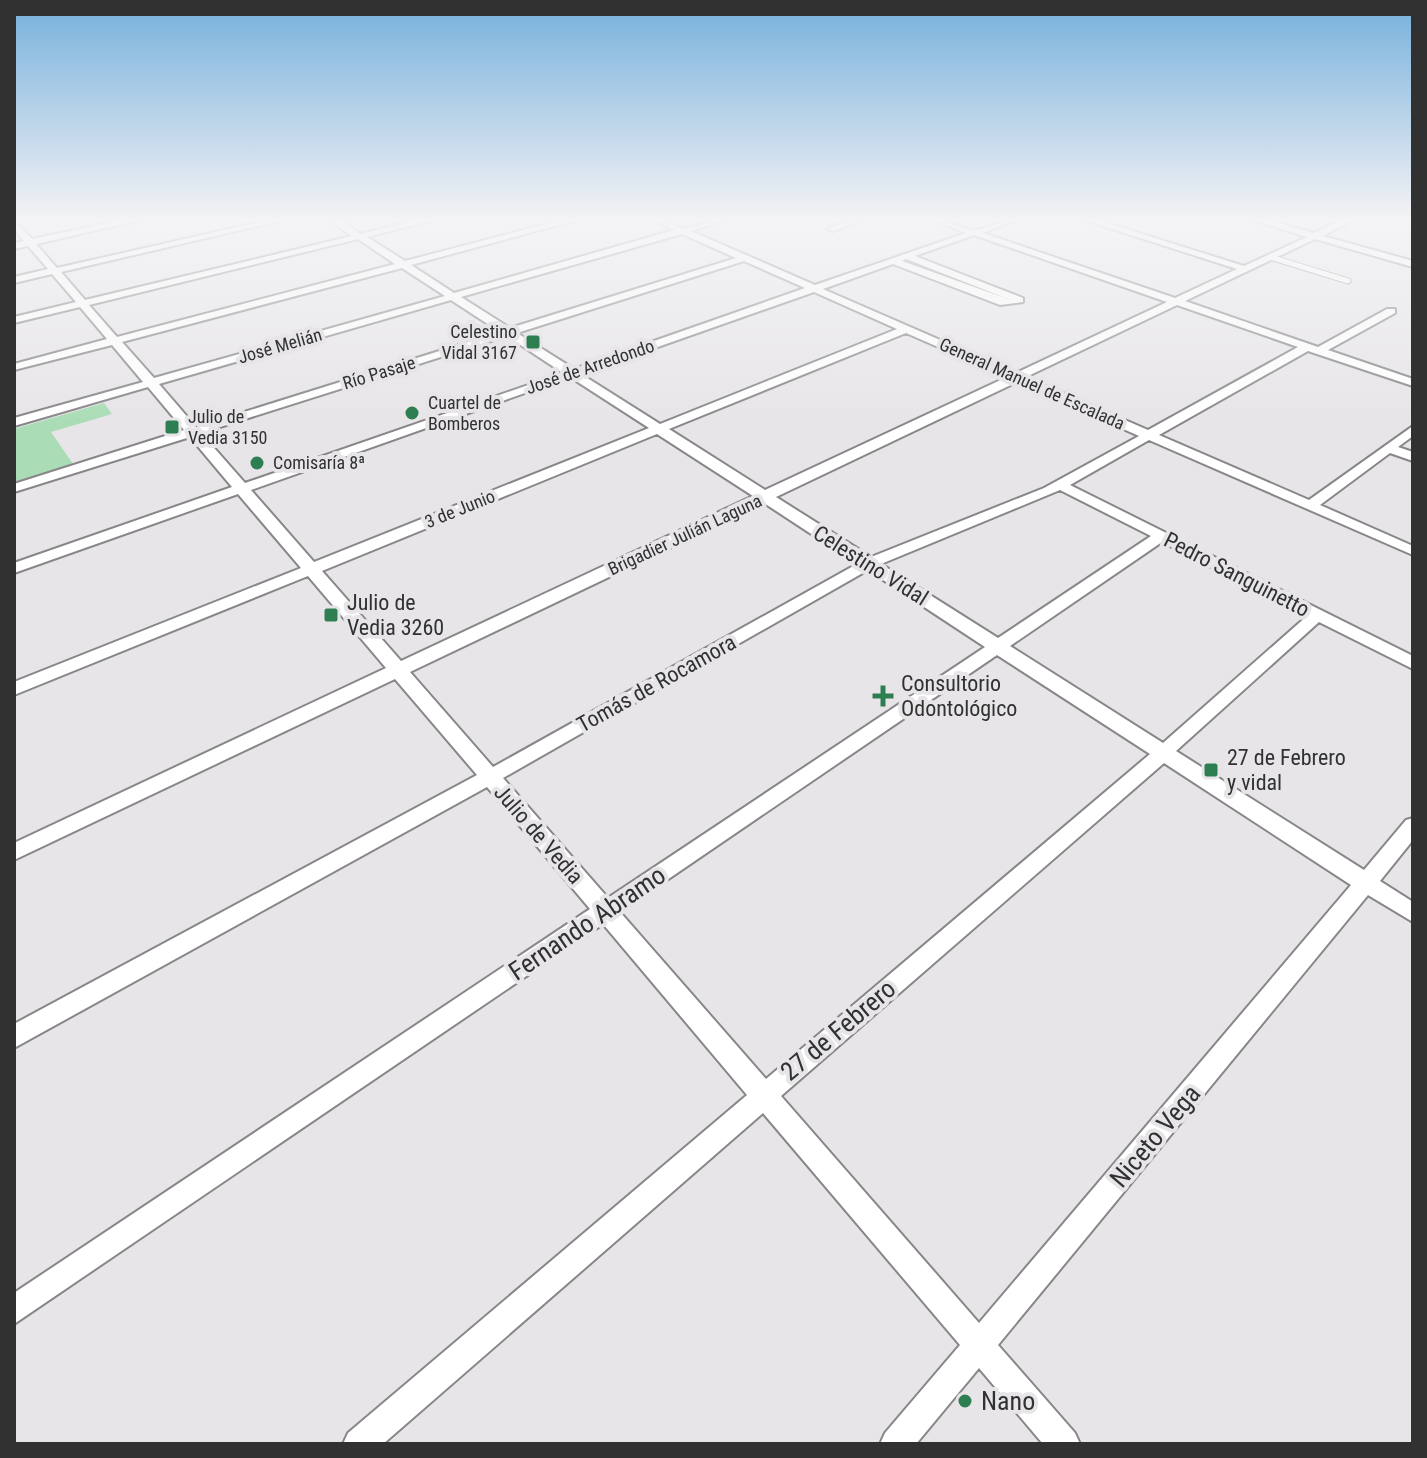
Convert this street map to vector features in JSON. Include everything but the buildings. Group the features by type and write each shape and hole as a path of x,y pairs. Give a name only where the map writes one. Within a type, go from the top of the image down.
{"street":[{"name":"Julio de Vedia","path":"66,285 1064,1444"},
{"path":"14,320 157,285"},
{"path":"14,367 325,285"},
{"name":"Celestino Vidal","path":"434,285 1165,751 1413,913"},
{"name":"José Melián","path":"14,422 491,285"},
{"name":"Río Pasaje","path":"14,488 657,285"},
{"name":"General Manuel de Escalada","path":"805,285 1413,551"},
{"name":"José de Arredondo","path":"14,568 825,285"},
{"path":"962,285 1004,303 1019,300 977,285"},
{"path":"1127,285 1413,383"},
{"name":"Brigadier Julián Laguna","path":"14,852 1212,285"},
{"name":"Tomás de Rocamora","path":"14,1037 490,777 870,563 1060,485 1148,434 1391,311"},
{"name":"3 de Junio","path":"14,689 906,329"},
{"path":"1311,505 1413,430"},
{"path":"1390,448 1413,457"},
{"name":"Pedro Sanguinetto","path":"1060,485 1413,663"},
{"name":"Fernando Abramo","path":"14,1310 1161,536"},
{"name":"27 de Febrero","path":"359,1444 1165,751 1318,615"},
{"name":"Niceto Vega","path":"896,1444 1413,826"}],"green space":[{"path":"104,403 112,414 51,432 73,464 14,483 14,429"}],"place":[{"name":"Celestino Vidal 3167","path":"533,342"},
{"name":"Cuartel de Bomberos","path":"412,413"},
{"name":"Julio de Vedia 3150","path":"172,427"},
{"name":"Comisaría 8ª","path":"257,463"},
{"name":"Julio de Vedia 3260","path":"331,615"},
{"name":"Consultorio Odontológico","path":"883,696"},
{"name":"27 de Febrero y vidal","path":"1211,770"},
{"name":"Nano","path":"965,1401"}]}
